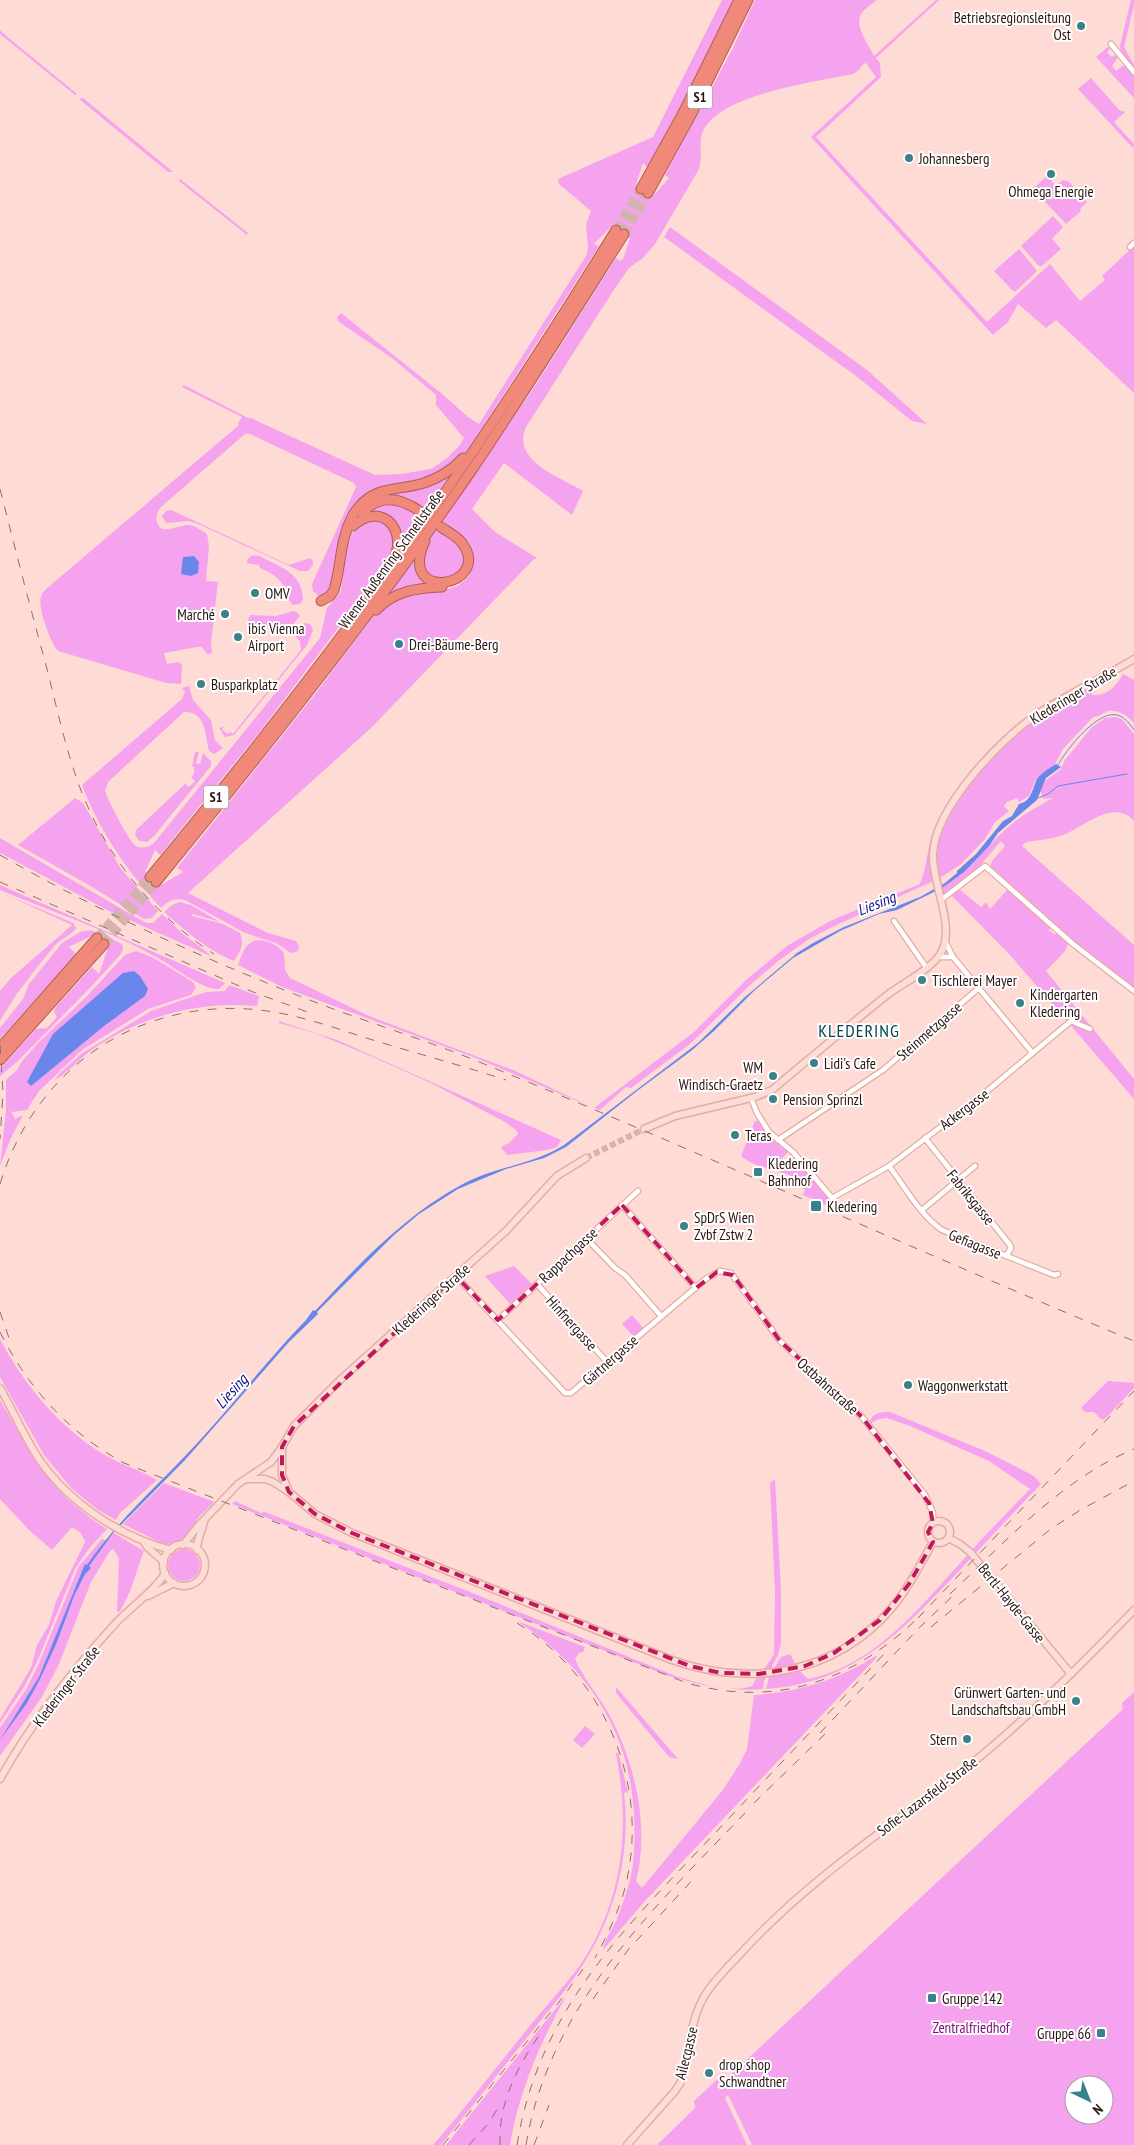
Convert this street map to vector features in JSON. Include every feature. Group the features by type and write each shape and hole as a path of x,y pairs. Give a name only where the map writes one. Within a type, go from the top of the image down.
{"highway":[{"name":"S1","path":"739,0 644,191 694,108 748,0"},
{"name":"Wiener Außenring Schnellstraße","path":"620,232 467,477 362,622 284,724 153,879 281,715 392,567 479,442 620,232"},
{"path":"323,605 334,590 340,549 358,508 374,494 392,487 413,486 436,478 454,467 479,442"},
{"path":"362,622 384,602 395,595 421,588 449,586 459,582 466,575 470,566 469,549 464,541 441,526 462,543 468,558 467,566 457,579 441,584 433,582 422,571 420,555 426,541 467,477"},
{"path":"352,525 368,503 386,496 404,499 421,511"},
{"path":"352,525 361,519 376,516 390,522 394,526 399,540 392,567"},
{"path":"0,1048 100,941 0,1060"}],"street":[{"path":"1111,44 1134,72"},
{"name":"Klederinger Straße","path":"939,957 945,941 945,926 933,854 938,828 954,800 983,764 1040,712 1134,658"},
{"path":"941,898 985,866 1072,944 1134,991"},
{"path":"894,921 926,967"},
{"path":"945,941 953,957 1032,1054"},
{"path":"644,1129 675,1116 751,1098 772,1090 888,995 939,957 953,957"},
{"name":"Steinmetzgasse","path":"778,1140 883,1070 979,988"},
{"name":"Ackergasse","path":"778,1140 792,1152 832,1198 889,1166 980,1097 1071,1021 1090,1029"},
{"path":"751,1098 761,1120 769,1132 778,1140"},
{"name":"Fabriksgasse","path":"925,1138 1010,1245 1011,1248 1006,1256"},
{"name":"Klederinger Straße","path":"271,1462 294,1426 340,1380 506,1231 552,1180 586,1158"},
{"name":"Gefiagasse","path":"889,1166 934,1225 942,1230 1054,1275 1058,1274"},
{"path":"922,1210 975,1166"},
{"name":"Rappachgasse","path":"498,1320 638,1191"},
{"path":"622,1205 696,1288"},
{"path":"586,1238 615,1268 625,1275 661,1316"},
{"name":"Ostbahnstraße","path":"707,1278 720,1271 727,1271 733,1275 780,1341 862,1417 925,1495 933,1513 933,1523"},
{"name":"Gärtnergasse","path":"456,1276 565,1393 571,1393 707,1278"},
{"name":"Hinfnergasse","path":"537,1284 607,1362"},
{"path":"0,1388 30,1444 52,1476 78,1502 108,1522 144,1542 170,1550 184,1545 205,1519 238,1484 271,1462 276,1462 290,1492"},
{"path":"273,1482 279,1480 282,1472 282,1447"},
{"path":"264,1467 265,1479"},
{"path":"248,1479 265,1479 273,1482 290,1492 315,1514 352,1533 672,1660 727,1674 759,1674 794,1669 824,1658 850,1644 868,1631 891,1609 909,1584 933,1542"},
{"path":"197,1550 198,1540 205,1519"},
{"path":"940,1521 947,1525 950,1531 948,1538 943,1542 933,1542 928,1532 933,1523 940,1521"},
{"name":"Bertl-Hayde-Gasse","path":"948,1538 970,1552 1071,1674"},
{"path":"144,1542 164,1562"},
{"path":"170,1550 164,1562 165,1573 174,1583 183,1586 190,1585 201,1577 204,1564 202,1555 197,1550 184,1545"},
{"name":"Klederinger Straße","path":"0,1779 30,1732 64,1686 115,1624 158,1584 165,1573"},
{"name":"Klederinger Straße","path":"141,1600 174,1583"},
{"name":"Sofie-Lazarsfeld-Straße","path":"717,1980 764,1928 797,1897 878,1832 977,1759 1071,1674 1134,1610"},
{"name":"Ailecgasse","path":"627,2145 669,2099 681,2082 697,2008 717,1980"}],"highlighted area":[{"path":"622,1205 696,1288 717,1272 733,1275 780,1341 862,1417 929,1503 933,1523 928,1532 933,1542 909,1584 880,1620 834,1653 805,1666 759,1674 721,1673 690,1666 352,1533 315,1514 289,1492 282,1475 282,1447 294,1426 456,1276 498,1320"}],"green space":[{"path":"722,0 734,0 693,83 647,167 643,163 636,185 653,196 669,178 665,175 733,48 755,0 877,0 864,10 859,19 861,30 874,56 936,0 939,0 876,58 880,63 881,77 816,137 987,322 1050,264 1080,301 1105,280 1102,276 1134,246 1134,393 1056,320 1046,328 1018,304 1008,322 993,335 811,137 876,77 866,63 853,74 770,92 728,108 713,118 703,131 699,169 655,244 643,258 629,268 526,427 523,439 525,449 531,458 551,474 583,491 572,515 504,463 472,509 495,532 537,558 372,727 188,893 268,933 296,941 299,946 298,951 291,953 276,943 245,933 185,900 172,900 161,908 115,850 97,819 82,785 182,699 185,692 182,688 189,686 193,700 211,720 215,740 223,748 214,754 209,751 201,720 197,715 184,712 108,782 105,791 119,821 133,843 136,846 143,847 154,843 320,638 327,608 341,591 346,550 351,535 358,524 375,518 392,527 395,553 258,734 160,855 155,850 145,872 161,885 183,872 177,868 316,693 375,614 393,599 425,590 448,589 458,586 469,576 473,560 472,550 468,542 444,522 440,528 465,552 461,573 442,581 427,573 422,560 427,543 537,383 616,258 620,261 623,259 630,238 611,227 594,244 599,246 468,450 458,461 438,475 397,485 349,521 332,591 320,597 313,591 312,584 356,487 354,483 250,434 245,434 161,507 156,520 162,529 189,525 207,534 209,546 206,581 218,582 211,642 212,653 207,654 202,647 197,647 164,653 167,664 178,662 182,664 181,684 166,683 58,651 45,625 40,602 42,594 239,425 238,423 242,417 182,387 184,385 248,418 375,475 401,474 431,469 446,459 460,445 464,438 436,405 436,395 392,358 339,322 337,317 341,313 479,424 586,256 588,248 586,224 591,211 559,184 558,179 653,137"},
{"path":"1131,0 1134,0 1134,5 1124,47 1134,68 1121,51 1120,46"},
{"path":"0,30 77,94 75,95 0,34"},
{"path":"1108,47 1110,49 1107,52 1111,57 1115,55 1118,57 1112,66 1116,71 1125,66 1134,76 1134,98 1096,57"},
{"path":"1091,78 1119,110 1125,112 1114,122 1134,144 1133,148 1078,89"},
{"path":"83,98 173,172 168,172 79,99"},
{"path":"1047,176 1056,186 1063,180 1069,182 1087,202 1080,209 1081,211 1066,224 1033,189"},
{"path":"180,179 248,233 247,235 179,181"},
{"path":"1053,216 1063,227 1052,239 1061,249 1042,266 1039,266 1021,246"},
{"path":"670,227 867,370 927,424 912,421 856,376 664,237"},
{"path":"1019,249 1037,271 1016,291 1013,291 994,271"},
{"path":"453,471 402,543 401,534 393,521 361,517 375,505 390,502 424,509 414,501 404,497 380,496"},
{"path":"171,510 289,565 310,558 313,561 313,565 308,571 300,571 196,523 188,521 166,523 162,516 166,511"},
{"path":"418,555 433,585 387,597"},
{"path":"251,556 263,558 282,567 293,575 302,592 303,600 300,604 293,605 291,603 284,586 275,576 260,568 259,565 247,563"},
{"path":"293,611 297,612 300,616 287,632 250,623 248,620 250,615 276,616"},
{"path":"305,623 310,624 313,630 307,645 234,735 225,737 219,728 224,727 222,730 228,734 230,732 233,734 301,650 300,641 295,633"},
{"path":"1123,674 1134,680 1134,723 1126,716 1115,711 1108,711 1093,717 1063,749 1054,766 1035,781 1029,796 1019,802 1017,798 1007,802 1004,806 1009,811 995,822 985,839 961,864 940,878 809,939 778,961 749,986 690,1044 631,1088 626,1087 600,1110 594,1108 694,1032 746,980 787,946 830,921 920,884 933,832 947,804 978,765 1020,725 1052,702 1086,682 1092,695 1097,695 1110,690"},
{"path":"1115,717 1122,719 1134,734 1134,821 1127,815 1119,812 1101,815 1063,835 1026,842 1022,846 1134,945 1134,991 1094,960 990,868 992,861 1005,846 1001,841 979,867 944,895 942,888 967,867 1010,825 1053,798 1043,799 1040,789 1046,780 1060,770 1065,760 1091,728 1105,718"},
{"path":"195,752 199,752 196,763 200,764 203,753 211,761 211,766 154,836 147,842 139,841 135,835 136,830 185,784 189,787 195,781 191,777 194,774 194,767 192,767"},
{"path":"75,798 83,803 121,869 158,911 152,918 144,919 18,845"},
{"path":"0,838 146,923 153,923 162,914 183,934 213,957 111,912 0,853"},
{"path":"0,885 225,983 219,989 205,986 125,941 0,890"},
{"path":"959,889 981,907 986,902 990,909 1008,889 1051,927 1049,930 1054,934 1058,934 1069,943 1065,951 1046,971 1134,1079 1134,1099 1010,955 951,895"},
{"path":"2,893 73,923 76,928 56,944 38,966 16,995 0,1021 0,991 11,978 72,925"},
{"path":"180,902 191,905 220,922 192,914 192,916 223,924 240,933 242,944 234,961 206,946 164,912 172,905"},
{"path":"91,930 122,944 121,954 17,1062 0,1076 0,1069 36,1029 47,1028 57,1017 54,1012 56,1007 92,967 99,974 108,948 93,935 69,947 76,954 0,1039 0,1028 23,999 29,984 62,943 80,932"},
{"path":"258,940 273,944 284,953 285,970 290,978 369,1016 513,1070 594,1108 476,1058 282,987 238,965 242,953 253,941"},
{"path":"136,951 152,957 193,982 196,987 191,995 148,1009 82,1050 39,1091 27,1110 12,1112 9,1107 15,1119 23,1115 10,1140 0,1166 6,1110 6,1080 17,1070 22,1061 38,1043 87,996 125,955"},
{"path":"229,985 259,996 257,1006 214,1006 171,1013 151,1020 111,1037 55,1080 81,1054 151,1011 206,992 225,991"},
{"path":"279,1021 337,1040 561,1140 557,1147 547,1150 507,1155 501,1147 509,1143 518,1134 516,1130 505,1122 433,1084 373,1057 315,1033 279,1023"},
{"path":"755,1121 758,1121 771,1139 788,1152 773,1168 756,1165 741,1156"},
{"path":"792,1158 795,1159 831,1201 826,1205 803,1195 805,1190 800,1185 801,1180 784,1173 781,1180 780,1167"},
{"path":"514,1266 532,1284 510,1304 485,1276"},
{"path":"632,1315 643,1328 634,1337 622,1324"},
{"path":"0,1339 9,1356 32,1389 73,1432 111,1459 157,1480 120,1513 116,1520 98,1510 71,1488 44,1455 0,1377"},
{"path":"1108,1381 1134,1383 1134,1388 1102,1420 1094,1412 1085,1412 1081,1408"},
{"path":"0,1400 33,1456 56,1487 87,1515 107,1529 90,1547 75,1569 37,1662 24,1687 0,1723 0,1719 31,1668 37,1645 49,1625 56,1601 85,1542 81,1533 72,1527 52,1550 30,1531 0,1499"},
{"path":"890,1412 985,1451 1034,1476 1041,1484 916,1615 874,1651 850,1665 825,1677 797,1685 766,1689 769,1676 781,1657 790,1654 798,1669 808,1679 832,1672 854,1662 894,1633 1030,1489 989,1461 910,1426 887,1418 871,1423 871,1418 876,1414"},
{"path":"775,1479 781,1590 781,1643 778,1655 764,1681 763,1689 734,1689 752,1686 774,1654 775,1592 770,1483"},
{"path":"164,1483 214,1502 197,1519 184,1539 165,1545 123,1524"},
{"path":"235,1501 261,1513 265,1512 470,1592 678,1677 715,1687 734,1689 726,1689 714,1687 666,1675 232,1504"},
{"path":"114,1533 144,1551 124,1604 120,1611 117,1612 119,1558 113,1549 91,1582 59,1664 42,1697 0,1756 0,1728 27,1688 79,1566 102,1539 107,1541"},
{"path":"184,1549 190,1550 195,1554 199,1559 199,1571 195,1576 190,1580 184,1581 178,1580 173,1576 169,1571 168,1565 169,1559 173,1554 178,1550"},
{"path":"517,1621 585,1647 583,1652 579,1653 575,1659 609,1714 618,1733 633,1774 638,1795 641,1839 636,1881 642,1888 722,1791 739,1765 747,1749 754,1695 802,1688 847,1672 877,1657 645,1901 603,1950 623,1904 633,1861 634,1815 631,1784 624,1755 614,1728 584,1680 542,1639"},
{"path":"616,1687 678,1759 669,1757 616,1693"},
{"name":"Zentralfriedhof","path":"1134,1692 1134,2145 752,2145 728,2095 725,2098 747,2145 657,2145 695,2108 694,2101 722,2075 728,2077 1123,1709 1122,1703"},
{"path":"585,1726 595,1734 582,1748 573,1740"},
{"path":"618,1752 628,1792 624,1793 626,1820 621,1872 606,1921 595,1944 566,1989 441,2145 433,2145 573,1974 586,1956 599,1932 609,1908 616,1883 623,1832 623,1806 616,1754"},
{"path":"566,1996 532,2068 519,2106 510,2145 446,2145"}],"water":[{"path":"194,556 199,562 198,573 191,576 181,574 183,557"},
{"path":"1056,764 1061,767 1046,778 1037,800 998,833 989,846 964,872 942,888 897,910 879,914 840,931 793,958 755,990 691,1051 566,1147 544,1158 506,1169 458,1189 419,1214 394,1235 317,1312 318,1314 289,1342 185,1460 114,1532 89,1566 91,1568 85,1574 74,1596 57,1642 27,1703 0,1740 39,1677 85,1564 87,1565 127,1516 186,1456 313,1310 315,1311 383,1242 420,1211 461,1185 486,1174 552,1152 564,1145 698,1043 745,997 797,953 844,927 920,897 945,883 976,854 1003,821 1012,816 1019,804 1027,800 1037,779"},
{"path":"134,971 140,976 148,989 145,996 104,1026 31,1086 27,1082 53,1034 123,973"}],"waterway":[{"name":"Liesing","path":"1058,765 1084,731 1103,717 1120,716 1134,730"},
{"path":"1038,798 1048,794 1058,786 1127,774"}],"tunnel":[{"path":"616,230 641,189"},
{"path":"624,234 648,193"},
{"path":"97,938 150,877"},
{"path":"104,944 156,882"},
{"path":"586,1158 644,1129"}],"railway":[{"path":"0,489 66,746 82,793 93,817 105,841 120,863 153,904 192,939 214,954"},
{"path":"0,855 77,897 197,954 320,1004 453,1052 555,1093 1134,1341"},
{"path":"0,882 253,992 313,1014"},
{"path":"0,1184 13,1150 29,1119 50,1091 76,1065 96,1049 118,1036 166,1017 190,1012 241,1009 295,1016 506,1080"},
{"path":"0,1045 3,1093 0,1139"},
{"path":"0,1312 9,1338"},
{"path":"0,1332 23,1372 52,1407 86,1438 124,1463 687,1683 721,1690 753,1692 785,1690 815,1682 844,1671 871,1655 898,1636 923,1613"},
{"path":"918,1618 1134,1391"},
{"path":"950,1594 1014,1533 1059,1494 1083,1477 1134,1449"},
{"path":"931,1627 1052,1528 1082,1509 1134,1481"},
{"path":"820,1733 919,1628 958,1591"},
{"path":"517,1623 549,1647 576,1675 598,1707 615,1741 627,1778 632,1817 631,1856 623,1895 595,1958"},
{"path":"517,2145 528,2096 545,2051 566,2010 592,1972 651,1900 884,1654"},
{"path":"754,1803 829,1730"},
{"path":"526,2145 538,2095 557,2048 581,2004 609,1963 641,1924 745,1813"},
{"path":"593,1999 628,1950 697,1875"},
{"path":"443,2145 563,1997 588,1962"},
{"path":"500,2145 500,2130 505,2102 522,2062 538,2037"},
{"path":"469,2145 488,2124 501,2103"},
{"path":"534,2145 549,2105"}],"place":[{"name":"Betriebsregionsleitung Ost","path":"1081,26"},
{"name":"Johannesberg","path":"909,158"},
{"name":"Ohmega Energie","path":"1051,174"},
{"name":"OMV","path":"255,593"},
{"name":"Marché","path":"225,614"},
{"name":"ibis Vienna Airport","path":"238,637"},
{"name":"Drei-Bäume-Berg","path":"399,644"},
{"name":"Busparkplatz","path":"201,684"},
{"name":"Tischlerei Mayer","path":"922,980"},
{"name":"Kindergarten Kledering","path":"1020,1003"},
{"name":"Lidi's Cafe","path":"814,1063"},
{"name":"WM Windisch-Graetz","path":"773,1076"},
{"name":"Pension Sprinzl","path":"773,1099"},
{"name":"Teras","path":"735,1135"},
{"name":"Kledering Bahnhof","path":"758,1172"},
{"name":"Kledering","path":"816,1206"},
{"name":"SpDrS Wien Zvbf Zstw 2","path":"684,1226"},
{"name":"Waggonwerkstatt","path":"908,1385"},
{"name":"Grünwert Garten- und Landschaftsbau GmbH","path":"1076,1701"},
{"name":"Stern","path":"967,1739"},
{"name":"Gruppe 142","path":"932,1998"},
{"name":"Gruppe 66","path":"1101,2033"},
{"name":"drop shop Schwandtner","path":"709,2073"}],"district":[{"name":"KLEDERING","path":"859,1030"}]}
